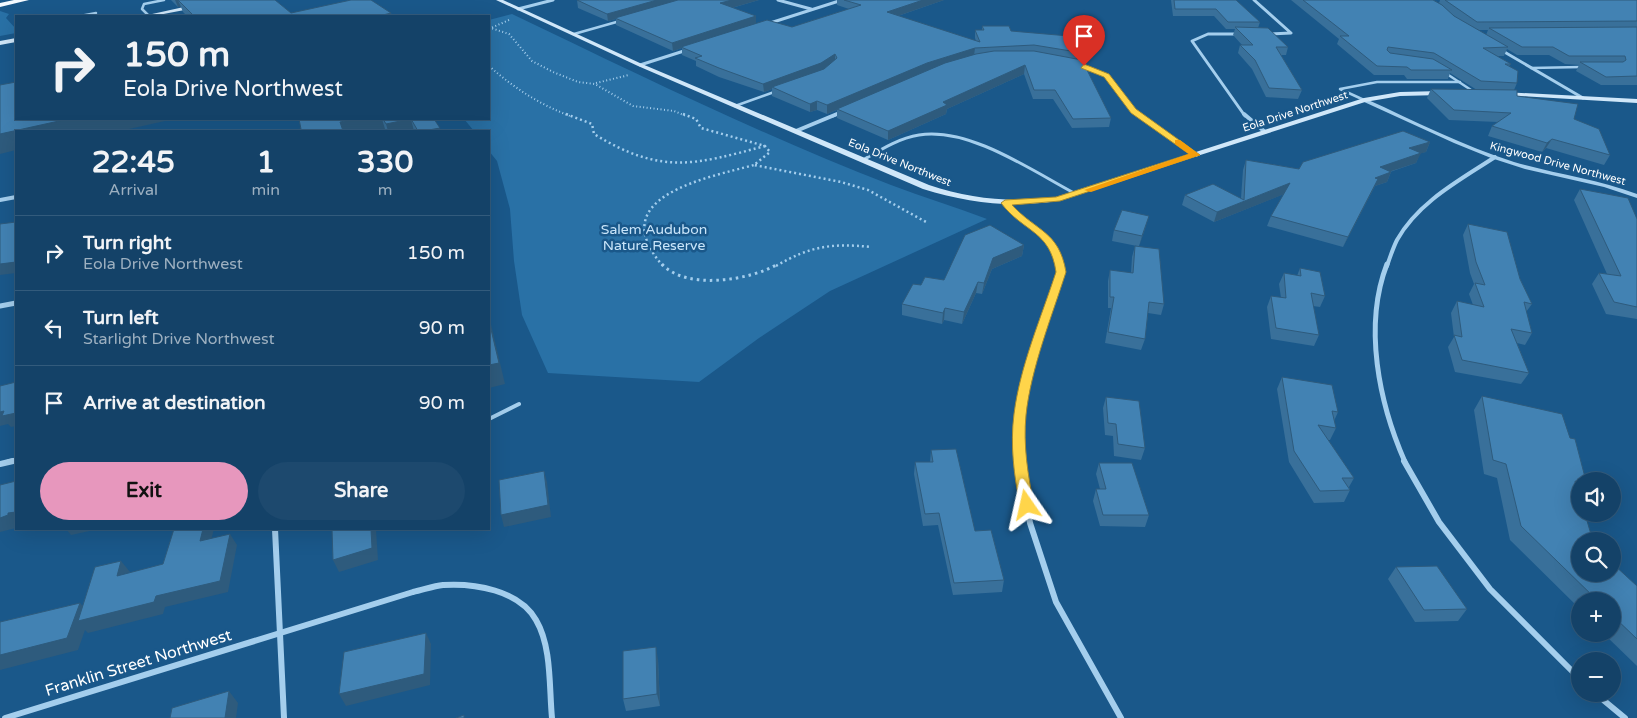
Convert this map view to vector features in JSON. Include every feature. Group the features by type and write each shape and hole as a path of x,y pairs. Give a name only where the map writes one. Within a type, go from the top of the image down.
{"highway":[{"path":"0,5 25,0"}],"main road":[{"name":"Eola Drive Northwest","path":"499,0 640,65 796,132 942,192 972,200 1005,203 1046,201 1076,194 1364,100 1400,94 1445,93"},
{"path":"154,15 203,6"},
{"path":"0,43 15,40"},
{"path":"1463,93 1486,94"},
{"path":"1495,94 1637,101"}],"street":[{"path":"518,9 553,0"},
{"path":"778,0 813,9"},
{"path":"758,27 842,0"},
{"path":"1254,0 1290,30 1291,33 1264,34"},
{"path":"1247,34 1211,34 1198,36 1192,41 1246,117 1265,132"},
{"path":"640,65 695,47"},
{"path":"1498,48 1583,98"},
{"path":"1070,62 1106,76 1133,111 1196,155"},
{"name":"Kingwood Drive Northwest","path":"1364,100 1495,157 1534,169 1604,184 1637,196"},
{"path":"796,132 851,108"},
{"path":"1495,157 1444,190 1417,214 1397,240 1384,273 1375,324 1379,371 1388,418 1404,461 1439,522 1490,589 1571,670"},
{"path":"0,200 15,197"},
{"path":"1005,203 1018,217 1049,239 1059,256 1061,272 1030,370 1020,414 1020,470 1030,523 1056,602 1121,718"},
{"path":"0,306 15,302"},
{"path":"0,464 15,460"},
{"path":"275,530 278,633 284,718"},
{"name":"Franklin Street Northwest","path":"5,718 413,592 443,586 497,592 518,602 536,619 543,642 552,718"},
{"path":"1606,702 1625,718"}],"lane":[{"path":"147,15 142,9 144,4 164,0"},
{"path":"85,15 96,13"},
{"path":"574,34 629,18"},
{"path":"1531,68 1590,67"},
{"path":"1447,74 1476,94"},
{"path":"1364,100 1340,89 1377,82 1460,82"},
{"path":"735,106 779,90"},
{"path":"863,160 917,135 948,134 973,143 1076,194"},
{"path":"490,418 519,404"}],"path":[{"path":"490,29 512,17"},
{"path":"490,29 509,34 532,61 540,66 578,82 595,84 636,73"},
{"path":"490,67 513,87 550,108 592,124 594,134 606,142 642,157 663,161 695,163 765,146"},
{"path":"595,84 633,106 674,111 696,119 701,128 765,146 770,152 754,165 668,194 646,210 642,228 651,252 672,274 704,280 741,277 770,268 788,257 810,249 831,244 871,246"},
{"path":"754,165 842,182 868,190 926,222"}],"green space":[{"path":"0,11 9,14 6,18 15,28 15,33 0,36"},
{"name":"Salem Audubon Nature Reserve","path":"512,14 795,146 891,185 987,219 830,291 759,338 699,382 548,373 522,315 514,261 510,209 497,161 490,152 490,130 473,130 465,120 490,120 490,20"}],"building":[{"path":"178,0 275,0 291,13 351,0 371,0 391,13 383,15 193,15"},
{"path":"577,0 657,0 607,14"},
{"path":"678,0 732,0 720,3 756,16 672,43 615,18"},
{"path":"844,0 923,0 887,12 980,42 975,30 984,30 982,26 1009,26 1011,31 1069,36 1077,52 1034,45 975,48 927,63 827,105 817,101 810,104 772,87 824,69 837,58 835,54 821,63 763,84 695,58 702,56 681,47 767,20 792,27 861,5"},
{"path":"1174,0 1236,0 1260,22 1228,22 1216,9 1175,9"},
{"path":"1303,0 1433,0 1454,16 1508,47 1483,48 1511,64 1505,64 1518,71 1517,83 1481,81 1434,53 1388,47 1387,50 1390,53 1433,59 1452,70 1411,70 1407,67 1377,66 1340,36 1349,36"},
{"path":"1445,0 1637,0 1637,21 1477,22"},
{"path":"1235,27 1268,28 1288,47 1276,47 1302,90 1269,88 1255,60 1240,45 1253,45"},
{"path":"1637,27 1637,76 1606,77 1580,62 1623,62 1626,60 1625,56 1569,56 1553,47 1522,47 1489,28"},
{"path":"994,51 1034,51 1082,60 1111,118 1073,119 1055,90 1034,90 1025,65 943,102 947,105 888,131 837,109 945,63"},
{"path":"15,82 15,120 63,120 0,134 0,85"},
{"path":"1431,89 1517,90 1517,96 1578,104 1574,119 1599,129 1610,155 1552,139 1547,143 1492,126 1511,113 1454,110"},
{"path":"299,120 350,120 340,122 343,130 294,130 301,129"},
{"path":"384,120 405,120 386,124"},
{"path":"412,120 435,120 440,128 429,130 417,130"},
{"path":"1403,131 1430,142 1409,148 1421,153 1380,167 1391,172 1375,178 1378,179 1348,237 1271,216 1290,183 1217,212 1185,195 1213,184 1244,200 1246,160 1299,169 1303,162"},
{"path":"1580,189 1628,198 1637,219 1637,307 1614,302 1599,273 1621,276"},
{"path":"1122,210 1149,216 1142,236 1114,230"},
{"path":"15,222 15,262 0,264 0,224"},
{"path":"1468,224 1507,232 1520,279 1532,304 1524,302 1532,333 1511,329 1529,373 1462,360 1454,335 1462,337 1457,301 1484,307 1475,283 1485,285 1476,262"},
{"path":"990,225 1024,245 993,258 984,283 978,282 964,312 945,308 943,313 902,304 913,284 921,285 925,277 944,280 965,235"},
{"path":"1135,246 1159,249 1164,304 1149,302 1145,339 1108,332 1114,297 1110,297 1110,270 1133,273"},
{"path":"1300,268 1320,272 1325,296 1311,293 1319,335 1276,328 1271,296 1286,298 1284,273 1301,276"},
{"path":"490,325 499,363 490,365"},
{"path":"1282,377 1332,385 1338,412 1332,411 1336,428 1318,425 1354,478 1342,478 1350,490 1320,491 1294,451"},
{"path":"15,382 15,413 2,416 4,411 0,412 0,386"},
{"path":"1482,396 1562,414 1570,438 1575,439 1584,472 1571,472 1571,522 1587,522 1590,532 1571,532 1571,575 1521,526 1506,464 1493,460"},
{"path":"1106,397 1139,401 1145,448 1118,444 1116,424 1108,423"},
{"path":"956,449 975,531 991,530 1004,580 954,583 939,513 925,514 915,462 933,462 931,450"},
{"path":"1099,463 1132,463 1149,515 1103,515 1096,489 1106,489"},
{"path":"544,471 548,505 501,515 499,480"},
{"path":"15,481 15,512 8,513 8,515 0,518 0,485"},
{"path":"174,530 203,530 200,541 230,534 220,581 156,596 154,602 78,621 95,567 121,561 117,576 163,564"},
{"path":"332,530 371,530 372,548 333,560"},
{"path":"1437,566 1467,609 1424,610 1396,567"},
{"path":"1621,571 1637,586 1637,639 1621,624 1621,592 1589,592 1578,582 1621,582"},
{"path":"80,603 67,638 0,655 0,622"},
{"path":"426,633 424,674 339,694 344,652"},
{"path":"656,647 657,694 623,699 623,651"},
{"path":"229,691 225,718 170,718 172,708"}],"slow traffic":[{"path":"1088,190 1196,155 1177,142"}],"route":[{"path":"1027,505 1020,470 1020,414 1030,370 1061,272 1059,256 1049,239 1018,217 1005,203 1057,200 1196,155 1133,111 1106,76 1097,70 1084,66"}]}
